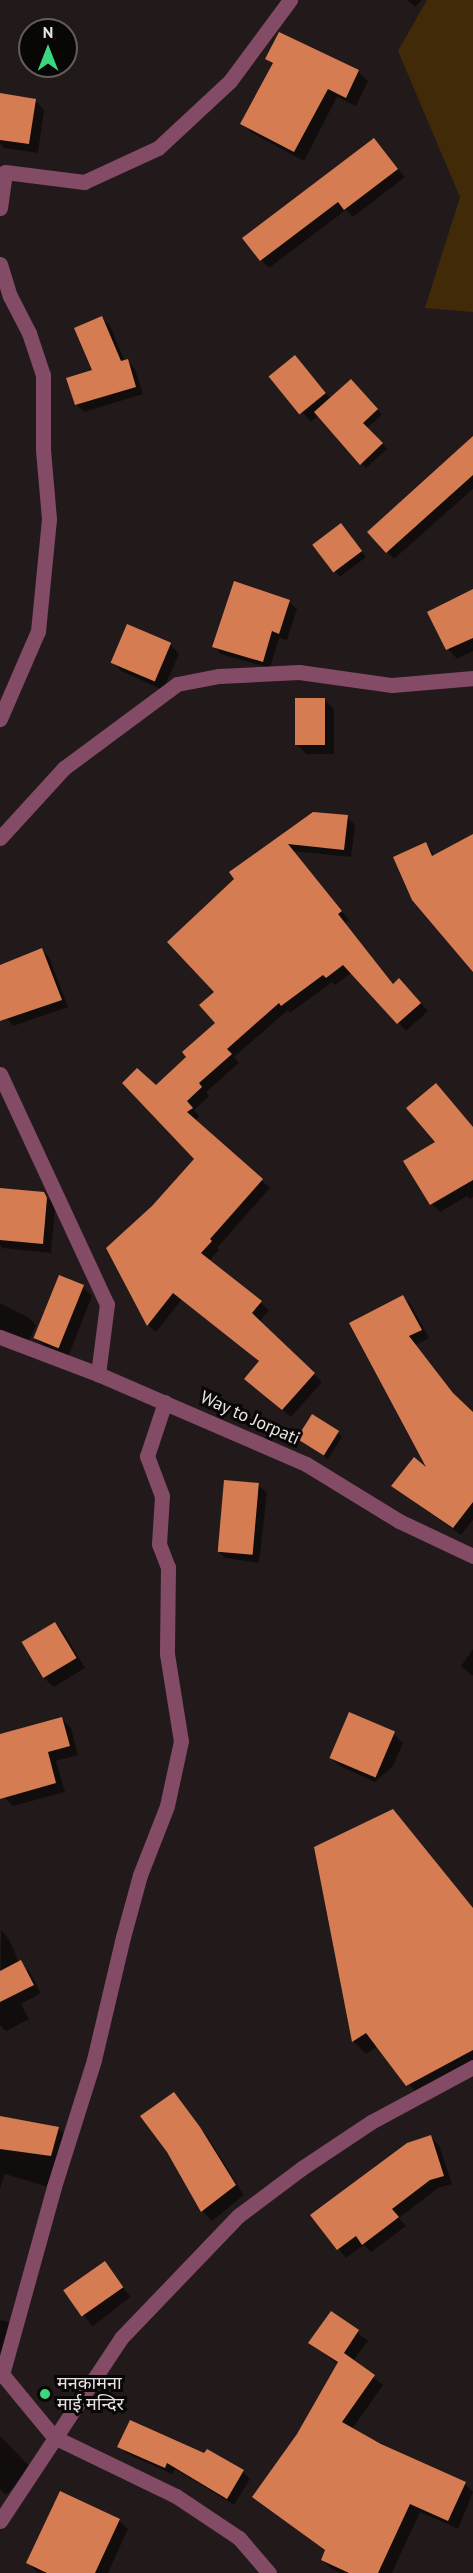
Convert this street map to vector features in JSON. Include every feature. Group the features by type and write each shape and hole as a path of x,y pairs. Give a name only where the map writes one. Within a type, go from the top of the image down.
{"street":[{"path":"0,208 3,170 84,182 158,148 230,81 290,0"},
{"path":"0,264 10,296 29,333 43,375 42,450 49,519 38,631 0,719"},
{"path":"0,838 64,768 177,684 219,676 299,672 392,685 473,678"},
{"path":"0,1074 107,1304 98,1374"},
{"name":"Way to Jorpati","path":"0,1337 98,1374 306,1464 399,1521 473,1556"},
{"path":"165,1402 147,1456 162,1496 159,1544 168,1567 167,1654 181,1741 167,1806 140,1875 94,2060 54,2187 2,2374 54,2437 176,2496 239,2538 269,2573"},
{"path":"0,2521 121,2337 238,2216 302,2168 371,2122 473,2067"}],"shaded area":[{"path":"427,0 473,0 473,312 425,308 460,197 398,51"}],"building":[{"path":"279,32 359,70 346,98 328,89 294,152 240,124 273,63 265,59"},
{"path":"0,93 36,99 29,144 0,140"},
{"path":"374,138 398,169 344,210 338,202 260,261 242,238"},
{"path":"102,316 121,361 128,359 136,387 75,405 66,378 92,370 74,328"},
{"path":"295,355 326,393 299,414 269,376"},
{"path":"351,379 378,409 363,423 383,443 360,465 314,412"},
{"path":"473,436 473,475 386,553 367,532"},
{"path":"341,523 362,551 333,573 312,545"},
{"path":"234,581 290,600 279,634 272,631 263,662 212,647"},
{"path":"473,589 473,638 446,650 427,612"},
{"path":"127,624 171,643 155,681 111,663"},
{"path":"295,698 325,698 325,745 295,745"},
{"path":"313,812 348,815 344,850 288,844 342,911 338,914 393,984 399,978 421,1003 397,1024 343,965 326,978 323,975 281,1006 279,1003 227,1049 232,1054 199,1083 202,1087 187,1101 193,1108 187,1112 263,1179 210,1239 212,1241 201,1253 262,1301 252,1313 315,1373 282,1410 244,1379 259,1361 173,1293 147,1326 106,1248 152,1206 194,1159 122,1083 137,1068 156,1085 186,1057 182,1052 215,1023 199,1005 214,992 167,942 234,879 229,872"},
{"path":"473,834 473,972 412,900 393,857 426,842 432,856"},
{"path":"42,948 62,1000 0,1021 0,965"},
{"path":"436,1083 473,1127 473,1180 430,1205 403,1161 435,1142 406,1108"},
{"path":"0,1188 44,1192 47,1198 43,1244 0,1240"},
{"path":"59,1275 84,1285 59,1348 34,1338"},
{"path":"403,1295 422,1330 409,1336 453,1393 473,1412 473,1502 453,1528 391,1486 414,1457 426,1467 349,1323"},
{"path":"312,1414 339,1431 324,1456 297,1439"},
{"path":"224,1480 259,1483 253,1555 218,1552"},
{"path":"55,1622 77,1658 43,1678 22,1642"},
{"path":"349,1712 395,1732 375,1778 329,1758"},
{"path":"62,1717 70,1746 48,1752 56,1783 0,1799 0,1734"},
{"path":"393,1809 473,1908 473,2050 406,2086 366,2033 352,2042 314,1847"},
{"path":"21,1960 34,1985 0,2002 0,1971"},
{"path":"174,2092 200,2127 236,2185 201,2212 167,2152 140,2116"},
{"path":"0,2116 59,2127 51,2156 0,2149"},
{"path":"431,2135 444,2176 430,2180 392,2209 399,2217 362,2245 356,2236 337,2250 310,2215 407,2143"},
{"path":"105,2261 123,2287 82,2316 63,2290"},
{"path":"331,2311 359,2330 344,2353 375,2375 342,2422 381,2444 466,2482 448,2521 410,2504 378,2573 349,2573 321,2560 325,2550 252,2497 297,2434 338,2362 308,2343"},
{"path":"130,2420 204,2453 207,2449 244,2470 227,2499 167,2463 165,2468 117,2447"},
{"path":"60,2491 120,2519 95,2573 47,2573 26,2563"}],"place":[{"name":"मनकामना माई मन्दिर","path":"45,2394"}]}
